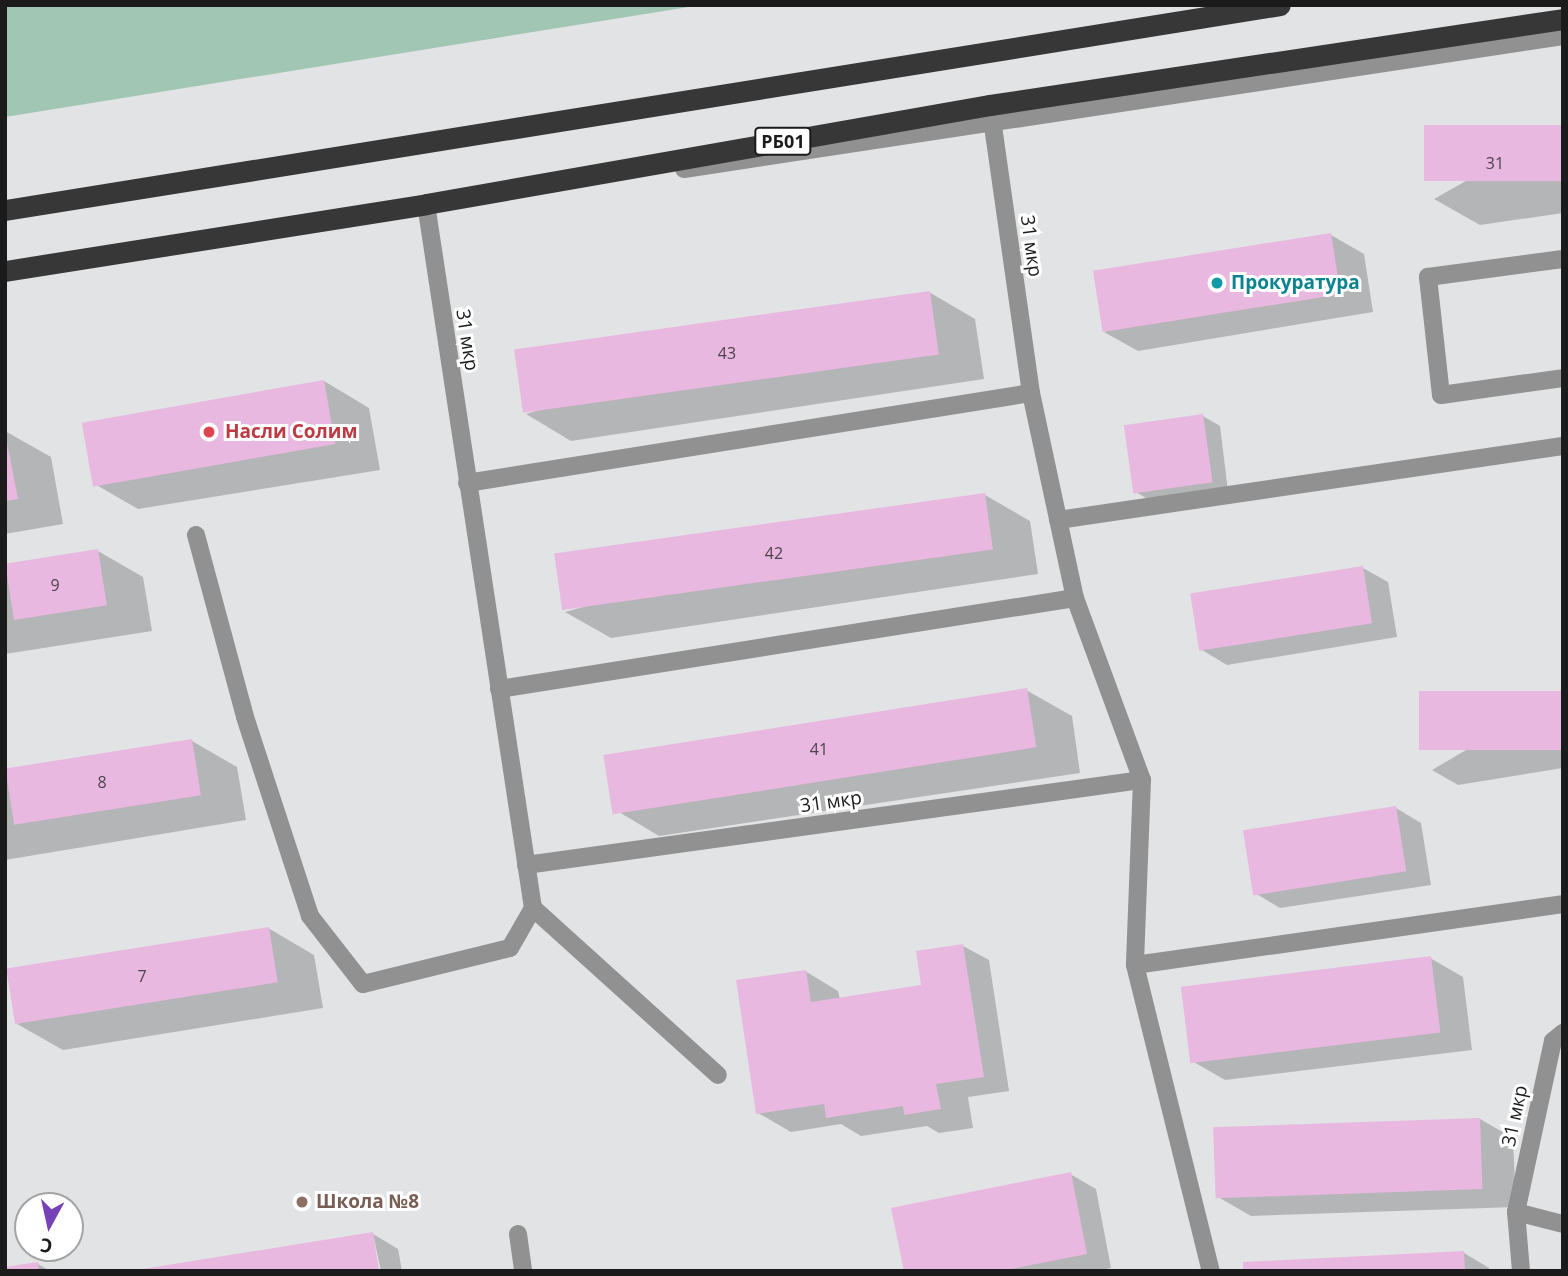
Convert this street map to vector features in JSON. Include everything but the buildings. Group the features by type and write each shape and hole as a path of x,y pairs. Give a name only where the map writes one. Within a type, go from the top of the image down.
{"highway":[{"path":"5,210 1280,5"},
{"name":"РБ01","path":"7,271 425,204 990,105 1563,19"}],"street":[{"path":"7,271 1563,36"},
{"name":"31 мкр","path":"990,105 1031,393 1075,598 1142,780 1135,965 1211,1271"},
{"name":"31 мкр","path":"425,204 533,908"},
{"path":"1563,259 1428,276 1441,395 1563,378"},
{"path":"467,483 1031,393"},
{"path":"1058,520 1563,446"},
{"path":"196,535 245,717 310,916 363,984 509,948 533,908 718,1074"},
{"path":"499,689 1075,598"},
{"name":"31 мкр","path":"526,865 1142,780"},
{"path":"1135,965 1563,904"},
{"name":"31 мкр","path":"1521,1271 1516,1212 1553,1041 1563,1033"},
{"path":"1516,1212 1563,1224"},
{"path":"518,1234 523,1271"}],"green space":[{"path":"5,5 701,5 5,117"}],"place":[{"name":"Прокуратура","path":"1217,283"},
{"name":"Насли Солим","path":"209,432"},
{"name":"Школа №8","path":"302,1202"}]}
